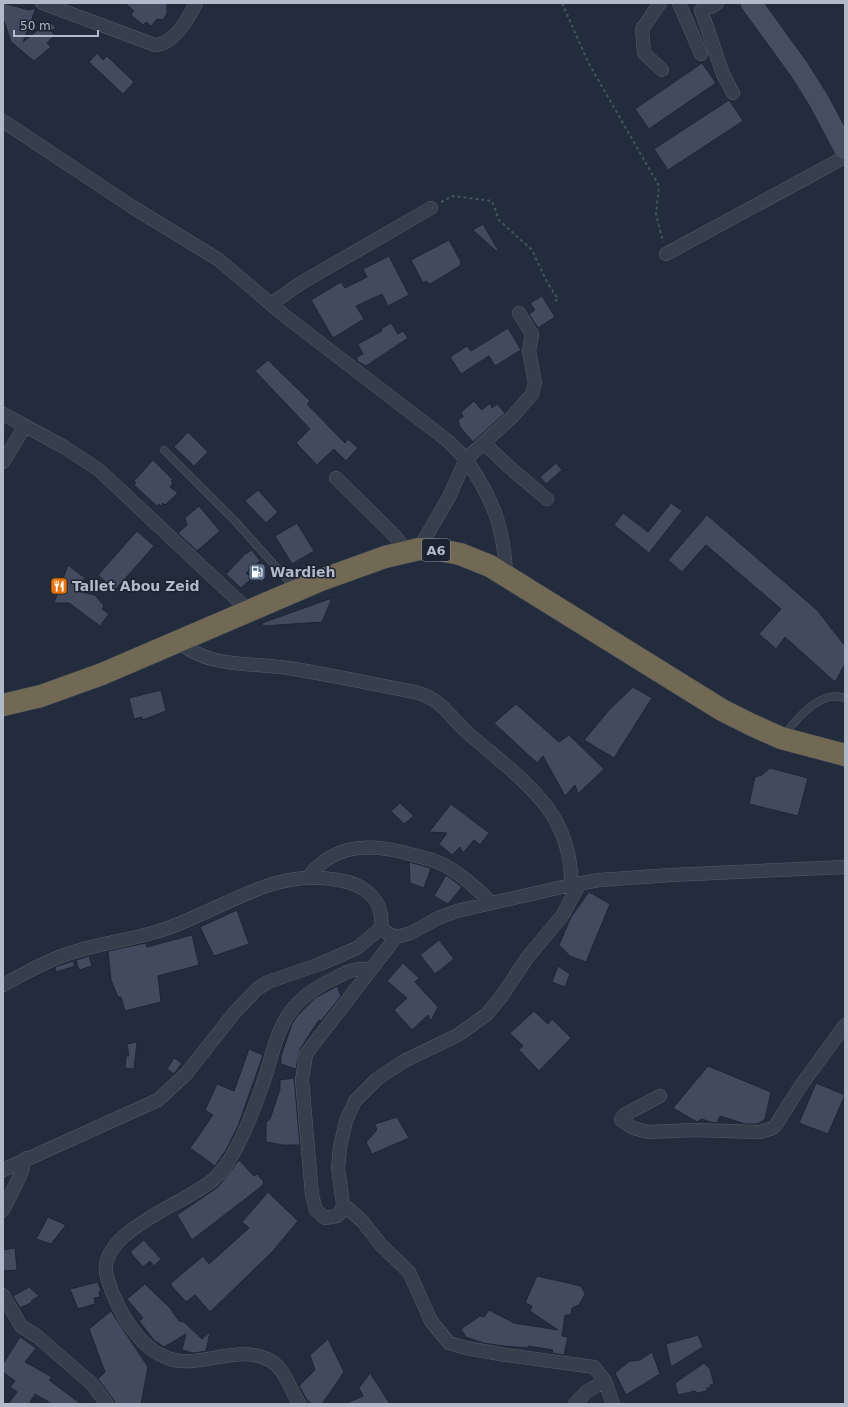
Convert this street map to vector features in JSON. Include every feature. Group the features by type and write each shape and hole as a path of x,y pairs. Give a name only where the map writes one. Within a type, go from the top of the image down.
{"highway":[{"name":"A6","path":"3,705 41,696 68,687 132,662 248,610 345,570 413,550 460,554 478,560 506,575 722,710 781,738 845,755"}],"street":[{"path":"42,3 155,45 163,44 172,38 196,3"},
{"path":"660,3 642,29 644,53 662,70"},
{"path":"679,3 700,54"},
{"path":"717,3 713,6 699,6 723,74 733,93"},
{"path":"751,3 799,69 845,150"},
{"path":"3,121 131,206 219,260 271,304 448,441 466,459 479,478 496,513 503,540 506,575"},
{"path":"666,254 845,157"},
{"path":"271,304 301,283 431,208"},
{"path":"336,478 391,532 413,550 449,497 466,459 512,417 532,394 535,384 529,351 532,334 519,313"},
{"path":"3,414 82,458 99,470 248,610"},
{"path":"3,462 25,426"},
{"path":"484,443 508,466 547,499"},
{"path":"177,641 192,652 219,662 289,668 415,692 433,699 440,703 468,733 523,779 546,804 560,829 568,852 571,872 576,884 565,912 527,958 501,997 487,1014 458,1035 404,1061 377,1079 355,1101 346,1121 340,1147 338,1168 342,1204 339,1214 332,1218 324,1217 316,1210 312,1195 302,1080 306,1054 396,936"},
{"path":"308,877 321,864 342,851 379,846 442,864 461,876 491,902"},
{"path":"3,985 53,959 166,929 267,885 287,879 308,877 344,881 368,892 380,909 382,927 388,933 396,936 411,933 444,915 491,902 576,884 671,875 845,867"},
{"path":"3,1170 26,1158 158,1100 186,1074 235,1012 257,989 268,982 320,964 357,948 382,927"},
{"path":"300,1404 280,1369 273,1362 262,1357 244,1354 226,1355 190,1362 170,1359 142,1342 130,1326 118,1305 107,1278 105,1263 111,1251 124,1236 151,1217 205,1186 214,1179 233,1155 262,1087 279,1032 290,1012 299,1002 317,988 349,971 363,968 371,970"},
{"path":"660,1096 624,1115 621,1120 633,1128 648,1132 694,1130 760,1132 768,1130 777,1123 802,1084 845,1024"},
{"path":"3,1210 20,1176 26,1158"},
{"path":"342,1204 363,1222 381,1245 409,1272 431,1321 449,1343 493,1353 594,1367 605,1381 614,1404"},
{"path":"3,1295 21,1326 38,1337 92,1384 107,1404"},
{"path":"575,1404 586,1392 605,1381"}],"lane":[{"path":"164,450 235,521 297,590"},
{"path":"781,738 803,714 822,700 832,696 845,698"}],"path":[{"path":"562,3 591,68 659,186 656,214 666,254"},
{"path":"431,208 453,196 492,201 499,220 532,250 547,282 558,299 552,304"}],"building":[{"path":"3,3 29,10 36,8 23,42 49,21 56,28 51,31 55,35 47,43 51,47 34,61 11,42 3,18"},
{"path":"125,3 167,3 167,14 163,20 157,19 151,26 146,22 143,25 131,15 134,11"},
{"path":"97,53 103,60 107,56 134,82 123,94 89,62"},
{"path":"702,63 716,83 649,129 635,109"},
{"path":"729,100 743,121 668,170 654,149"},
{"path":"483,224 498,250 496,251 473,230"},
{"path":"449,240 461,262 460,266 430,284 426,281 423,283 411,260"},
{"path":"389,256 409,295 388,306 382,294 356,306 364,319 333,338 311,300 341,282 345,288 367,277 363,269"},
{"path":"542,296 555,317 538,328 529,314 535,310 530,303"},
{"path":"391,323 398,334 403,331 408,338 366,366 357,361 357,357 363,354 358,344 382,331 381,329"},
{"path":"508,328 521,350 495,366 489,356 461,374 450,357 467,346 471,351"},
{"path":"268,360 310,401 307,404 345,443 348,439 358,448 346,461 334,449 317,465 296,443 310,429 255,371"},
{"path":"474,401 482,410 490,403 492,408 497,404 505,413 473,442 460,427 458,420 463,417 461,412"},
{"path":"188,432 208,452 194,466 174,447"},
{"path":"153,460 173,480 171,481 173,483 170,487 178,493 165,505 163,503 161,506 159,504 157,506 134,485 136,483 134,481"},
{"path":"556,463 562,470 546,484 540,477"},
{"path":"258,490 278,512 266,523 245,501"},
{"path":"671,503 682,511 649,553 614,525 623,513 648,532"},
{"path":"199,506 220,531 197,551 178,533 187,525 185,518"},
{"path":"707,515 817,610 845,646 845,664 835,682 785,637 776,649 759,634 781,609 706,545 682,572 668,560"},
{"path":"297,523 314,551 292,564 275,536"},
{"path":"137,531 154,546 115,590 98,575"},
{"path":"252,550 260,561 246,573 252,578 241,588 226,574 245,554"},
{"path":"68,565 85,578 77,591 95,595 104,606 102,609 109,614 100,626 69,603 54,603"},
{"path":"332,598 322,622 263,626 262,623"},
{"path":"633,687 652,698 614,758 584,740 610,709"},
{"path":"161,690 166,711 142,720 142,717 134,719 129,698"},
{"path":"516,704 559,742 569,735 604,769 578,794 575,785 565,796 543,756 537,763 494,723"},
{"path":"770,768 808,778 798,816 749,804 755,777 762,775"},
{"path":"400,803 414,816 404,824 391,811"},
{"path":"451,804 489,833 480,845 474,840 463,853 460,847 452,855 439,844 447,833 429,832"},
{"path":"409,862 431,868 424,888 410,883"},
{"path":"446,875 462,887 448,904 434,896"},
{"path":"589,892 610,904 586,962 570,956 559,945 571,917"},
{"path":"237,910 249,944 214,956 200,927"},
{"path":"192,935 199,965 158,976 161,1002 125,1011 121,997 118,997 111,980 108,951 146,943 147,947"},
{"path":"439,940 454,959 435,974 420,955"},
{"path":"89,956 92,966 79,970 76,960"},
{"path":"73,961 75,966 56,972 55,967"},
{"path":"403,963 419,978 415,982 438,1007 431,1021 428,1015 412,1030 394,1010 407,998 387,981"},
{"path":"558,966 570,974 565,987 552,982"},
{"path":"337,986 341,996 321,1021 319,1020 300,1049 296,1069 281,1064 281,1056 292,1024 297,1016 315,998"},
{"path":"534,1011 548,1024 552,1019 571,1038 539,1071 519,1050 523,1046 510,1033"},
{"path":"137,1042 134,1069 125,1068 126,1056 129,1056 127,1044"},
{"path":"249,1049 263,1055 238,1126 226,1150 215,1166 190,1148 213,1115 205,1110 217,1084 234,1091"},
{"path":"174,1058 182,1063 174,1074 167,1069"},
{"path":"708,1066 771,1092 765,1119 758,1124 745,1124 720,1116 717,1123 702,1119 697,1122 673,1108"},
{"path":"294,1078 300,1145 283,1145 266,1142 266,1122 270,1119 280,1089 280,1080"},
{"path":"816,1083 845,1095 828,1134 799,1123"},
{"path":"397,1117 409,1138 372,1154 366,1142 377,1130 375,1124"},
{"path":"239,1160 254,1176 257,1174 264,1182 262,1186 192,1240 177,1215 218,1187"},
{"path":"268,1192 298,1221 272,1252 210,1312 195,1295 186,1302 170,1284 203,1256 209,1264 249,1228 242,1222"},
{"path":"48,1217 66,1225 51,1244 36,1239"},
{"path":"144,1240 161,1259 154,1266 150,1261 143,1267 130,1252"},
{"path":"15,1248 17,1270 3,1271 3,1250"},
{"path":"537,1276 581,1286 585,1294 579,1305 572,1308 571,1315 565,1315 562,1336 568,1337 564,1355 552,1353 553,1350 528,1346 528,1348 503,1346 483,1343 466,1337 461,1329 480,1316 484,1317 489,1310 514,1323 558,1330 530,1311 532,1306 525,1303"},
{"path":"98,1282 101,1291 99,1292 100,1297 94,1298 95,1304 78,1309 70,1289"},
{"path":"145,1284 170,1308 179,1321 184,1322 202,1339 210,1332 206,1351 194,1353 182,1350 186,1334 164,1347 154,1340 139,1321 143,1318 127,1299"},
{"path":"29,1287 39,1296 31,1301 33,1302 20,1308 13,1296"},
{"path":"111,1311 148,1367 141,1404 115,1404 98,1379 105,1372 89,1329"},
{"path":"698,1335 703,1347 671,1367 666,1344"},
{"path":"20,1337 36,1348 25,1362 52,1377 49,1380 81,1404 52,1404 35,1394 29,1404 8,1404 17,1392 10,1387 15,1381 3,1372 3,1364"},
{"path":"328,1339 344,1372 322,1404 312,1404 307,1400 299,1386 315,1370 310,1355"},
{"path":"652,1352 660,1374 626,1395 615,1373 630,1361 640,1360"},
{"path":"704,1363 710,1369 714,1384 707,1388 707,1391 697,1393 695,1391 678,1395 675,1383"},
{"path":"370,1373 390,1404 345,1404 363,1396 359,1388"}],"place":[{"name":"Wardieh","path":"257,572"},
{"name":"Tallet Abou Zeid","path":"59,586"}]}
